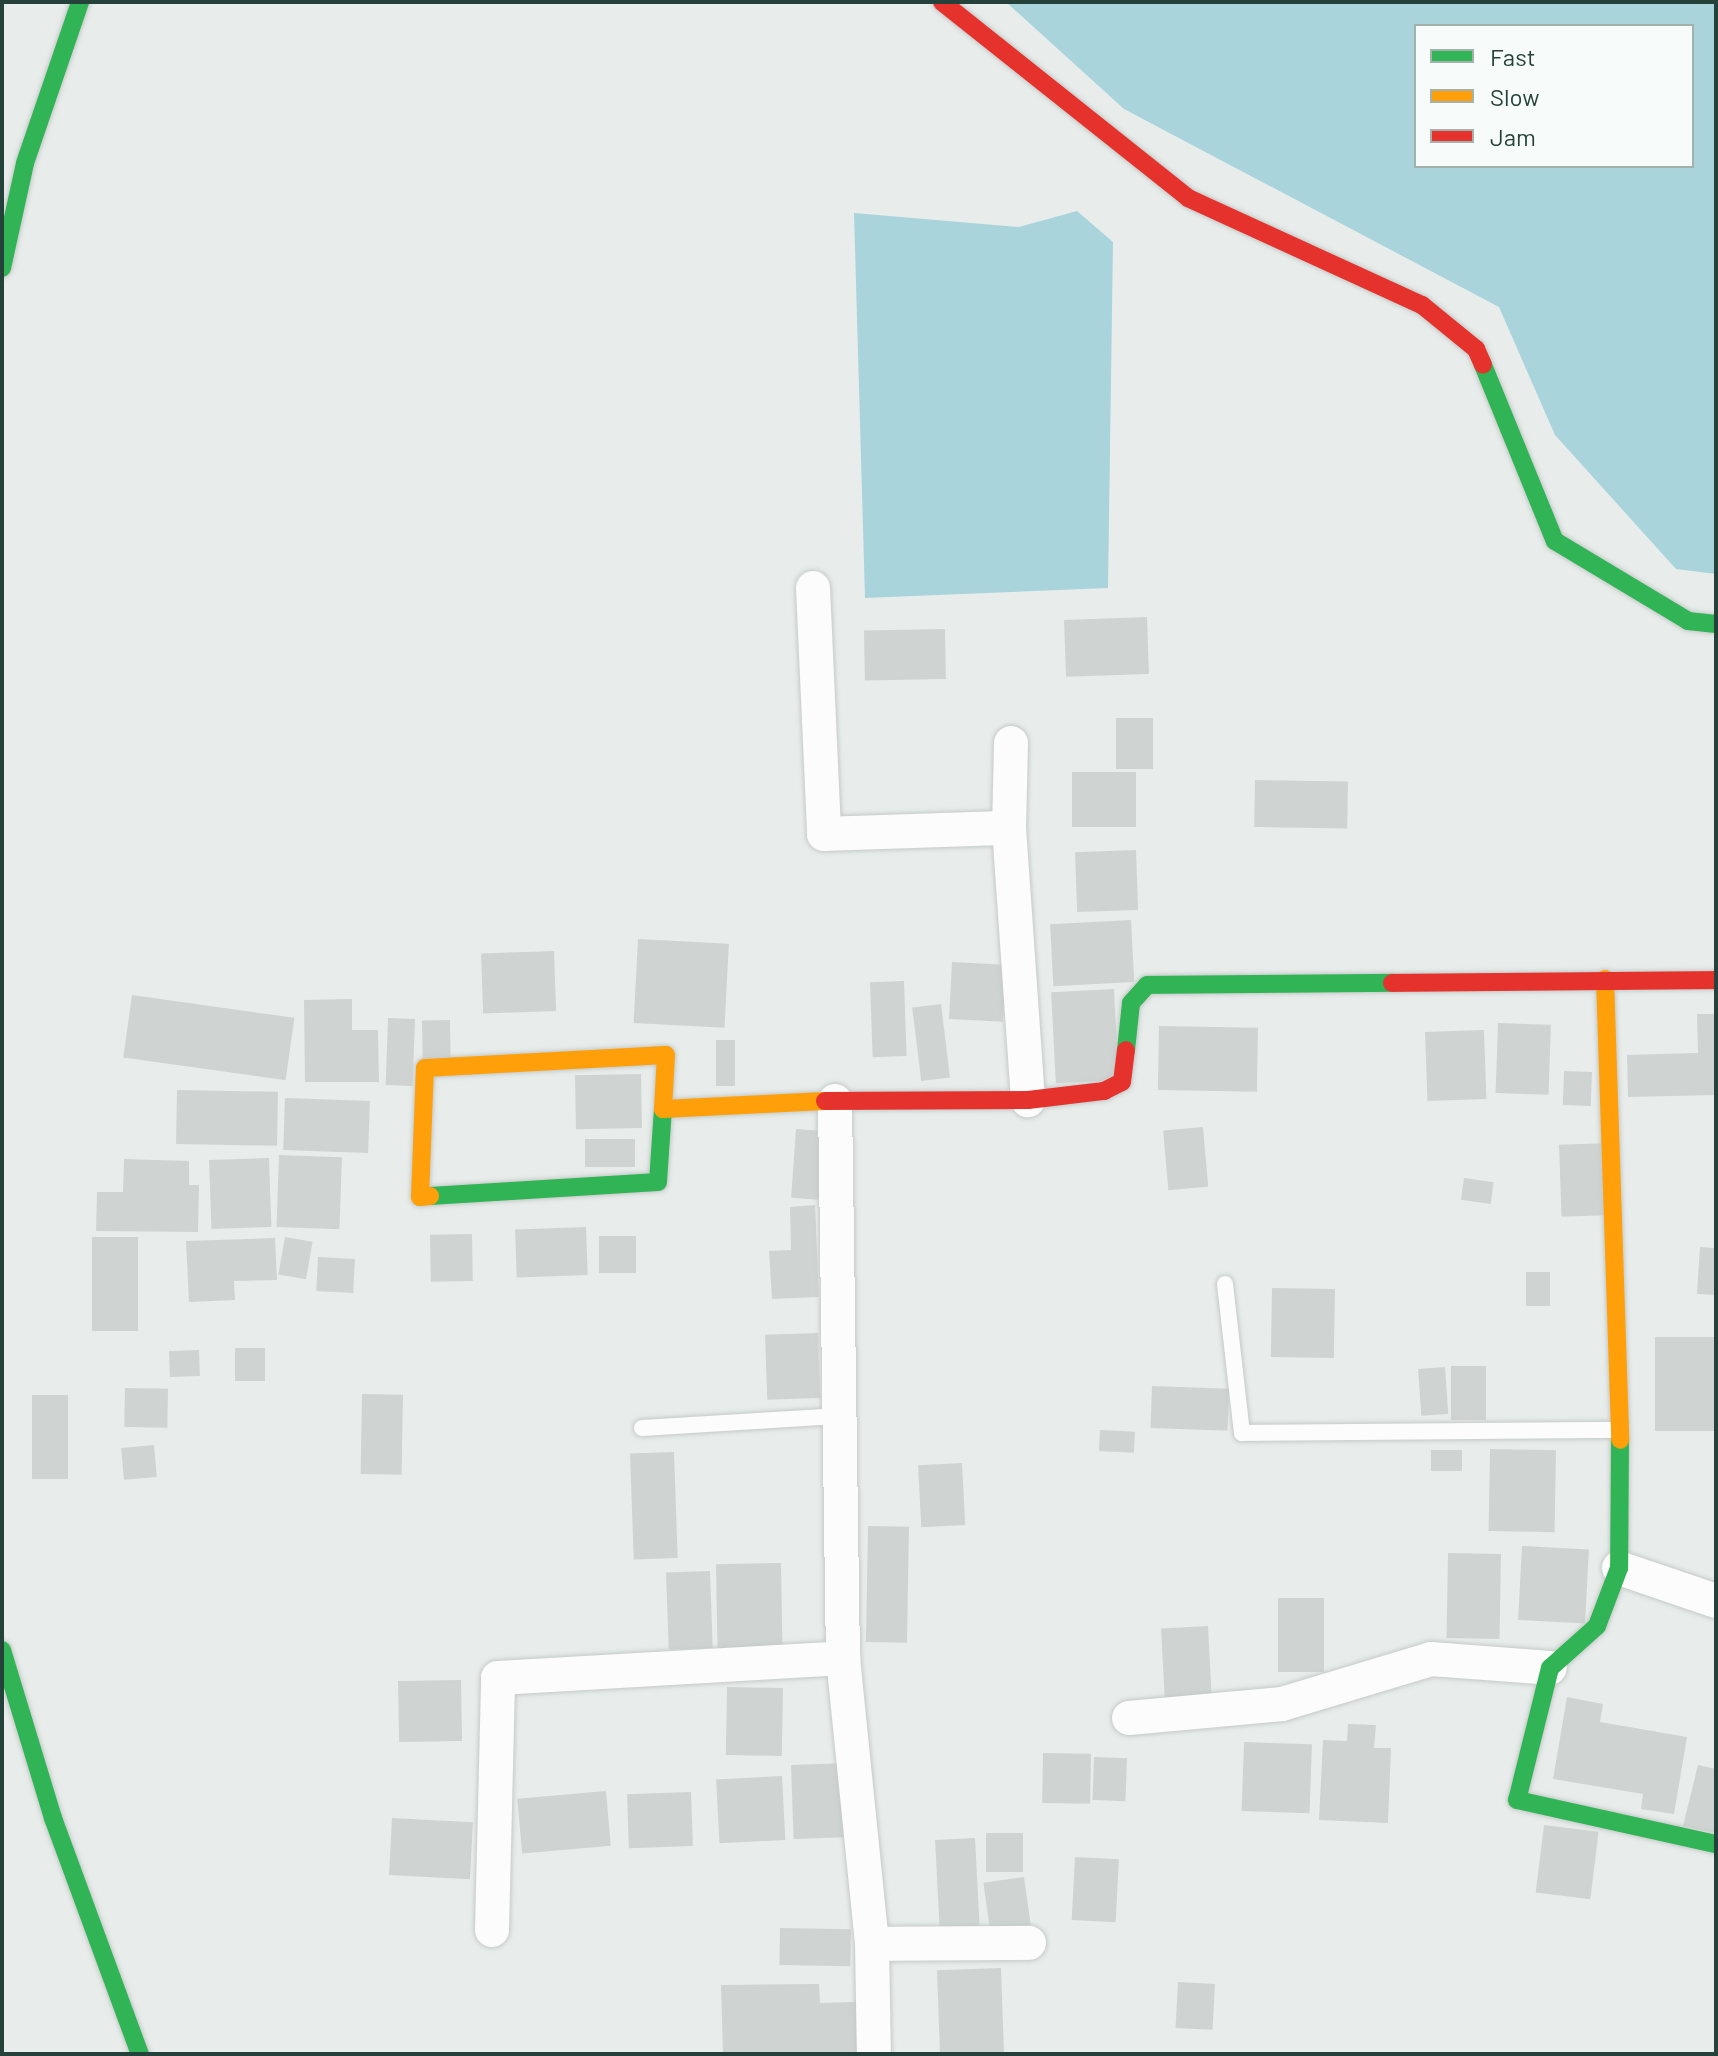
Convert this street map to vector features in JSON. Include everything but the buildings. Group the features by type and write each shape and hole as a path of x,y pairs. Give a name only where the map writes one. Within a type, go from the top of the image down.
{"street":[{"path":"2,268 25,163 80,2"},
{"path":"942,2 1188,198 1422,305 1476,349 1555,541 1688,621 1716,624"},
{"path":"813,588 824,834 1009,828"},
{"path":"1011,743 1009,828 1028,1100"},
{"path":"1605,979 1620,1430 1619,1568 1597,1626 1550,1668 1517,1800 1716,1844"},
{"path":"663,1109 835,1101 1028,1100 1104,1091 1122,1082 1131,1003 1147,985 1716,980"},
{"path":"666,1055 663,1109 658,1182 420,1197 425,1068 666,1055"},
{"path":"835,1101 843,1658 872,1944 874,2054"},
{"path":"1619,1568 1716,1601"},
{"path":"2,1650 53,1818 140,2054"},
{"path":"492,1930 498,1678 843,1658"},
{"path":"1129,1718 1282,1704 1431,1659 1550,1668"},
{"path":"872,1944 1029,1943"}],"lane":[{"path":"1225,1284 1242,1433 1620,1430"},
{"path":"642,1428 841,1416"}],"water":[{"path":"1006,2 1716,2 1716,574 1676,569 1555,435 1499,307 1124,109"},
{"path":"1077,211 1113,242 1108,588 865,598 854,213 1019,227"}],"traffic: fast":[{"path":"2,268 25,163 80,2"},
{"path":"1483,365 1555,541 1688,621 1716,624"},
{"path":"1126,1050 1131,1003 1147,985 1392,983"},
{"path":"430,1196 658,1182 663,1109"},
{"path":"1620,1440 1619,1568 1597,1626 1550,1668 1517,1800 1716,1844"},
{"path":"2,1650 53,1818 140,2054"}],"traffic: slow":[{"path":"1605,979 1620,1440"},
{"path":"430,1196 420,1197 425,1068 666,1055 663,1109 825,1101"}],"traffic: jam":[{"path":"942,2 1188,198 1422,305 1476,349 1483,365"},
{"path":"1392,983 1716,980"},
{"path":"825,1101 1028,1100 1104,1091 1122,1082 1126,1050"}]}
